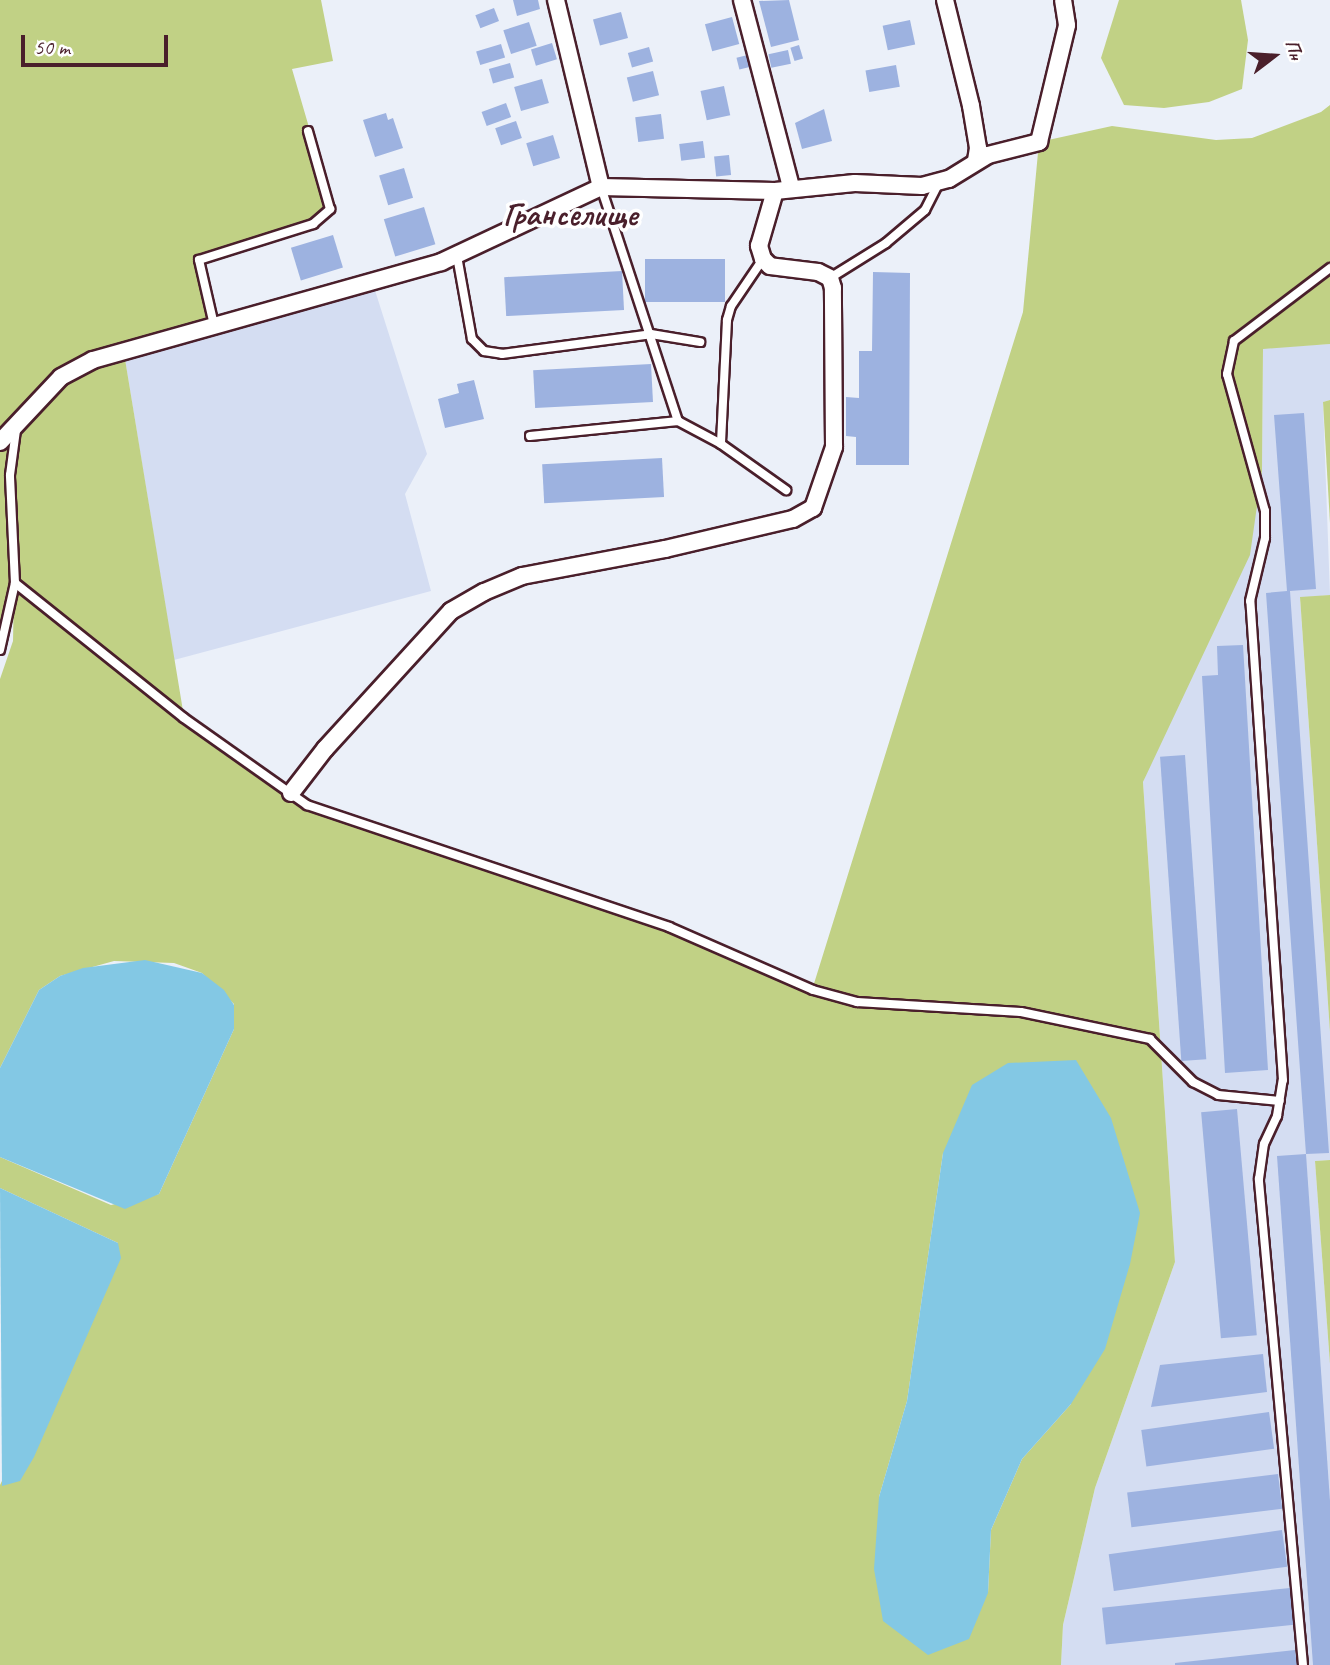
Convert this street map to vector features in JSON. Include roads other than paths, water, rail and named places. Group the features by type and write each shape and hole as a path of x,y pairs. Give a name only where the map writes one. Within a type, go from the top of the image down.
{"street":[{"path":"556,0 601,187"},
{"path":"291,793 325,749 452,611 484,592 522,576 665,549 793,519 813,508 834,447 830,278 818,272 770,266 763,259 759,246 783,189 742,0"},
{"path":"945,0 971,106 978,148 976,161"},
{"path":"0,442 16,430 61,377 93,360 457,256 601,187 783,189 939,183 976,161 1039,142 1067,25 1063,0"}],"lane":[{"path":"215,325 199,260 313,224 330,209 308,131"},
{"path":"830,278 886,243 925,211 939,183"},
{"path":"601,187 678,421"},
{"path":"457,256 472,339 484,351 502,354 651,334 700,342"},
{"path":"722,444 727,320 731,306 763,259"},
{"path":"1303,1665 1259,1180 1264,1144 1279,1101 1283,1080 1250,601 1265,538 1265,511 1227,374 1234,341 1330,268"},
{"path":"530,436 678,421 722,444 786,489"},
{"path":"0,650 15,583 9,475 16,430"},
{"path":"15,583 184,718 307,805 669,927 813,990 857,1002 1021,1012 1150,1039 1192,1082 1218,1095 1279,1101"}],"water":[{"path":"145,960 202,973 224,990 234,1005 234,1029 159,1194 125,1209 0,1157 0,1068 39,990 60,976 83,968"},
{"path":"1076,1060 1111,1118 1140,1213 1130,1264 1105,1349 1071,1404 1022,1459 991,1530 988,1593 969,1639 928,1655 883,1621 874,1569 879,1497 907,1401 943,1153 972,1085 1008,1063"},
{"path":"0,1188 118,1243 121,1258 34,1457 20,1481 2,1486"}],"district":[{"name":"Гранселище","path":"570,215"}]}
